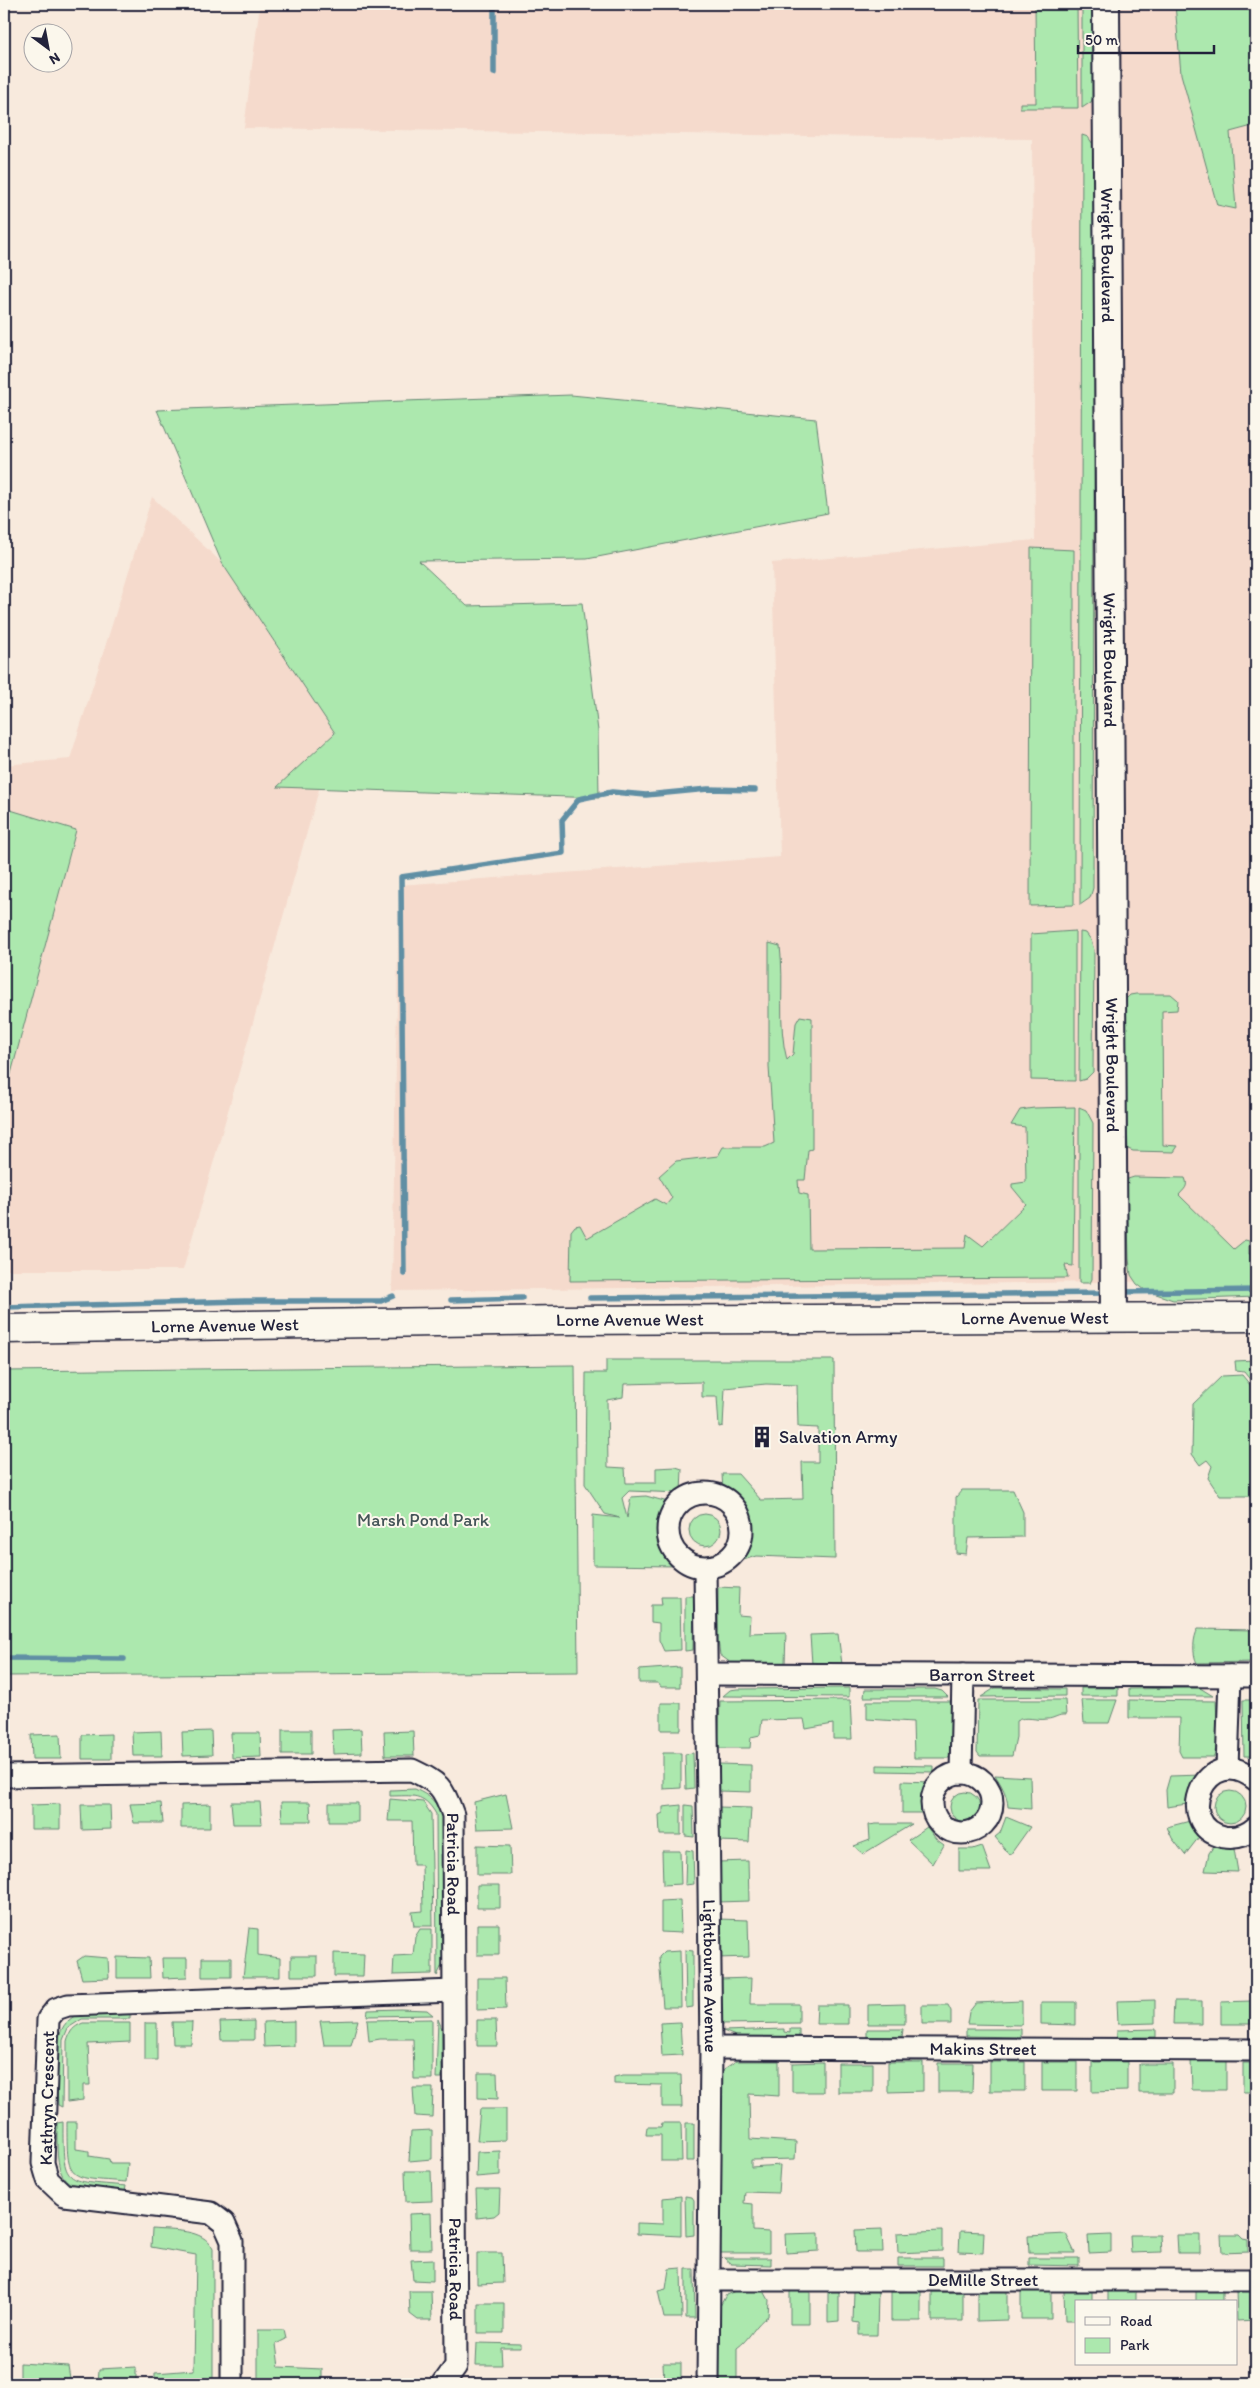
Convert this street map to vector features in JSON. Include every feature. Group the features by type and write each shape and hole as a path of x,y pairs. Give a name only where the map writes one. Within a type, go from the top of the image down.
{"main road":[{"name":"Lorne Avenue West","path":"4,1329 563,1320 1256,1317"}],"street":[{"name":"Wright Boulevard","path":"1106,4 1114,1318"},
{"name":"Lightbourne Avenue","path":"705,1568 711,2048 708,2384"},
{"name":"Barron Street","path":"707,1674 1256,1676"},
{"path":"961,1773 963,1675"},
{"path":"1227,1769 1230,1676"},
{"path":"1256,1780 1238,1769 1227,1769 1216,1773 1206,1780 1198,1794 1197,1806 1200,1818 1207,1828 1222,1836 1238,1837 1256,1827"},
{"name":"Patricia Road","path":"4,1776 412,1770 430,1778 445,1791 453,1815 456,2366 444,2384"},
{"name":"Kathryn Crescent","path":"232,2384 232,2240 224,2223 211,2214 64,2195 48,2180 43,2164 48,2018 56,2009 68,2005 454,1991"},
{"name":"Makins Street","path":"711,2048 1256,2050"},
{"name":"DeMille Street","path":"709,2280 1256,2280"}],"shaded area":[{"path":"260,4 1256,4 1256,1280 392,1291 399,885 780,857 772,563 1035,540 1032,139 244,128"},
{"path":"152,497 222,563 335,733 183,1270 4,1270 4,765 70,759"}],"green space":[{"path":"1035,4 1077,4 1078,108 1020,108 1020,103 1036,103"},
{"path":"1082,4 1096,4 1095,93 1091,102 1082,108"},
{"path":"1175,4 1256,4 1256,125 1230,132 1236,209 1217,205 1181,74"},
{"path":"1082,135 1088,137 1095,147 1093,888 1090,898 1080,905"},
{"path":"571,395 816,419 828,513 587,559 419,561 467,606 582,603 598,731 599,798 277,787 335,733 222,563 157,410"},
{"path":"1031,548 1074,550 1074,905 1030,906"},
{"path":"4,808 76,830 4,1100"},
{"path":"1075,931 1075,1081 1031,1080 1031,934"},
{"path":"1080,932 1086,933 1091,940 1094,950 1093,1072 1086,1079 1079,1081"},
{"path":"769,943 780,946 782,1032 787,1060 793,1054 796,1023 800,1016 812,1018 812,1149 808,1150 805,1180 798,1180 799,1193 808,1195 809,1249 965,1248 967,1234 983,1246 1026,1204 1012,1187 1012,1184 1026,1182 1025,1127 1011,1125 1020,1110 1075,1107 1073,1266 1065,1265 1068,1278 570,1281 571,1231 575,1226 580,1225 587,1238 655,1199 666,1205 672,1198 659,1176 676,1161 718,1156 723,1147 765,1147 774,1143 769,1067"},
{"path":"1171,994 1178,1000 1177,1010 1162,1011 1163,1145 1178,1146 1174,1152 1133,1151 1128,1149 1122,1003 1130,995"},
{"path":"1079,1107 1086,1110 1093,1123 1092,1279 1090,1283 1079,1283"},
{"path":"1134,1177 1185,1178 1186,1186 1179,1195 1234,1249 1245,1240 1249,1241 1249,1254 1256,1254 1256,1297 1173,1300 1145,1290 1137,1284 1131,1275 1129,1259 1127,1182 1128,1179"},
{"path":"606,1360 834,1360 835,1559 756,1556 731,1564 744,1545 747,1525 740,1507 723,1492 722,1474 738,1474 761,1500 803,1499 802,1462 818,1462 818,1428 798,1427 797,1385 766,1384 725,1388 723,1426 719,1427 717,1397 702,1397 702,1382 624,1384 623,1397 607,1400 608,1467 625,1468 626,1483 656,1483 656,1468 676,1467 682,1469 681,1493 629,1491 622,1498 627,1518 631,1497 646,1496 668,1502 663,1536 678,1566 593,1565 593,1515 620,1518 605,1514 585,1484 586,1373 606,1373"},
{"path":"1255,1360 1256,1387 1244,1372 1236,1371 1235,1361"},
{"name":"Marsh Pond Park","path":"575,1365 578,1672 4,1676 4,1371"},
{"path":"1242,1375 1256,1392 1256,1490 1250,1496 1220,1496 1208,1478 1212,1466 1207,1460 1200,1465 1192,1454 1193,1404 1222,1376"},
{"path":"962,1490 1013,1490 1023,1512 1023,1537 968,1538 966,1554 956,1553 956,1497"},
{"path":"705,1514 711,1515 716,1519 720,1524 720,1536 716,1541 711,1545 705,1546 699,1545 694,1541 690,1536 689,1530 690,1524 694,1519 699,1515"},
{"path":"718,1587 739,1588 738,1615 750,1616 749,1633 786,1632 785,1664 731,1663 720,1655 718,1640"},
{"path":"685,1596 694,1596 693,1650 685,1651"},
{"path":"661,1597 680,1597 681,1650 664,1651 659,1640 659,1623 651,1622 651,1605 662,1605"},
{"path":"1198,1629 1256,1630 1256,1662 1197,1663 1194,1655 1194,1646"},
{"path":"838,1634 842,1664 812,1664 810,1635"},
{"path":"680,1667 680,1687 661,1687 658,1683 639,1683 639,1670"},
{"path":"849,1688 849,1697 723,1696 730,1690 737,1689"},
{"path":"995,1688 1065,1689 1065,1696 981,1697"},
{"path":"1081,1688 1118,1688 1118,1696 1081,1696"},
{"path":"1200,1688 1213,1696 1129,1696 1129,1689"},
{"path":"865,1689 935,1689 942,1691 948,1697 864,1697"},
{"path":"850,1700 852,1739 833,1739 833,1724 806,1729 804,1719 762,1720 760,1735 751,1737 750,1748 718,1748 720,1701"},
{"path":"978,1700 1065,1700 1066,1715 1049,1719 1020,1719 1016,1721 1016,1737 1012,1756 980,1756 977,1752"},
{"path":"1082,1700 1117,1700 1109,1723 1084,1723"},
{"path":"1129,1700 1216,1701 1218,1738 1214,1757 1182,1757 1179,1751 1180,1718 1129,1718"},
{"path":"1243,1700 1256,1700 1256,1756 1244,1756"},
{"path":"867,1701 951,1701 953,1730 949,1758 914,1758 913,1722 867,1719"},
{"path":"661,1703 681,1703 681,1730 661,1730"},
{"path":"361,1729 362,1753 333,1754 332,1730"},
{"path":"282,1730 311,1730 311,1754 282,1754"},
{"path":"161,1731 162,1756 133,1756 132,1732"},
{"path":"211,1731 212,1755 183,1756 182,1732"},
{"path":"413,1731 414,1756 385,1756 384,1732"},
{"path":"231,1733 260,1733 261,1757 232,1758"},
{"path":"60,1734 61,1759 32,1759 31,1735"},
{"path":"111,1734 111,1759 82,1759 82,1735"},
{"path":"663,1753 681,1753 681,1788 663,1789"},
{"path":"693,1753 694,1788 686,1789 685,1754"},
{"path":"719,1764 751,1765 751,1792 718,1791"},
{"path":"877,1765 934,1766 934,1772 877,1771"},
{"path":"995,1775 1030,1777 1031,1809 1008,1807 1004,1790"},
{"path":"1202,1775 1189,1796 1187,1804 1167,1807 1166,1790 1170,1776"},
{"path":"902,1781 931,1782 925,1792 923,1813 902,1813"},
{"path":"415,1789 432,1800 438,1807 442,1817 443,1963 437,1976 436,1814 427,1802 417,1797 390,1796 390,1790"},
{"path":"1230,1791 1236,1792 1241,1796 1245,1801 1245,1813 1241,1818 1236,1822 1230,1823 1224,1822 1219,1818 1215,1813 1214,1807 1215,1801 1219,1796 1224,1792"},
{"path":"965,1792 976,1796 980,1807 976,1818 965,1822 954,1818 950,1807 954,1796"},
{"path":"506,1794 513,1828 477,1829 474,1802"},
{"path":"390,1799 423,1802 431,1814 433,1926 414,1926 412,1912 423,1911 422,1865 413,1865 412,1821 388,1821"},
{"path":"231,1802 260,1802 262,1824 233,1824"},
{"path":"281,1802 310,1802 311,1821 282,1821"},
{"path":"161,1803 163,1823 134,1823 130,1804"},
{"path":"329,1803 358,1803 358,1822 329,1822"},
{"path":"60,1804 60,1829 31,1829 31,1805"},
{"path":"210,1804 210,1828 181,1828 181,1805"},
{"path":"81,1805 110,1805 111,1829 82,1830"},
{"path":"681,1805 681,1835 660,1835 659,1815 663,1813 663,1807"},
{"path":"685,1805 693,1806 694,1837 685,1836"},
{"path":"719,1807 751,1808 749,1842 718,1841"},
{"path":"1006,1817 1030,1827 1010,1855 995,1837 1000,1833"},
{"path":"1190,1821 1199,1837 1185,1855 1172,1838 1167,1827"},
{"path":"912,1824 863,1854 854,1846 870,1840 869,1825"},
{"path":"927,1827 936,1839 944,1845 933,1864 908,1840"},
{"path":"477,1845 510,1846 511,1875 477,1875"},
{"path":"982,1846 991,1871 959,1871 959,1849 973,1849"},
{"path":"1214,1846 1234,1849 1238,1872 1205,1871 1209,1853"},
{"path":"686,1850 693,1851 694,1884 685,1885"},
{"path":"662,1851 680,1851 681,1884 663,1885"},
{"path":"748,1861 749,1901 718,1902 718,1862"},
{"path":"477,1885 500,1885 500,1908 477,1908"},
{"path":"680,1900 681,1933 661,1932 661,1901"},
{"path":"718,1919 748,1920 749,1957 718,1958"},
{"path":"477,1924 499,1924 499,1955 477,1955"},
{"path":"249,1928 258,1929 258,1955 280,1958 280,1977 243,1977"},
{"path":"420,1929 432,1929 432,1974 393,1975 394,1956 413,1955 415,1937"},
{"path":"685,1950 693,1951 693,2007 686,2008"},
{"path":"680,1951 681,2007 663,2007 659,1957 664,1952"},
{"path":"334,1953 364,1954 363,1976 334,1976"},
{"path":"84,1956 108,1958 109,1978 82,1979 77,1961"},
{"path":"291,1956 317,1956 317,1976 291,1976"},
{"path":"117,1957 149,1958 150,1978 117,1978"},
{"path":"162,1958 187,1958 187,1977 163,1978"},
{"path":"202,1958 231,1958 231,1977 202,1977"},
{"path":"477,1978 505,1978 506,2009 477,2010"},
{"path":"751,1978 750,2004 799,2004 799,2023 720,2024 719,1979"},
{"path":"1155,2000 1155,2023 1118,2024 1117,2001"},
{"path":"1022,2001 1022,2025 967,2024 969,2012 976,2003"},
{"path":"1174,2001 1202,2001 1202,2024 1173,2024"},
{"path":"1251,2001 1251,2024 1221,2024 1221,2002"},
{"path":"1041,2002 1076,2002 1076,2025 1041,2024"},
{"path":"905,2004 905,2024 868,2024 868,2005"},
{"path":"817,2005 848,2005 848,2024 816,2024"},
{"path":"922,2005 948,2005 951,2011 951,2024 922,2024"},
{"path":"368,2010 427,2010 433,2015 367,2016"},
{"path":"89,2013 130,2013 130,2019 82,2019 68,2028 63,2040 62,2107 58,2105 56,2055 61,2031 67,2022 76,2016"},
{"path":"432,2019 432,2079 414,2079 413,2039 369,2041 367,2020"},
{"path":"438,2019 442,2029 442,2078 436,2078"},
{"path":"358,2020 351,2045 324,2045 320,2021"},
{"path":"477,2020 496,2020 497,2046 477,2046"},
{"path":"254,2021 254,2040 221,2040 220,2022"},
{"path":"294,2021 294,2046 264,2047 263,2022"},
{"path":"172,2022 192,2022 191,2044 173,2044"},
{"path":"680,2022 682,2055 662,2056 660,2023"},
{"path":"83,2023 130,2023 130,2042 88,2044 90,2085 83,2085 83,2100 67,2102 67,2041 72,2030"},
{"path":"145,2023 157,2023 157,2060 145,2060"},
{"path":"784,2029 784,2032 790,2033 790,2029 799,2029 799,2037 738,2037 723,2031"},
{"path":"867,2029 903,2029 902,2037 867,2037"},
{"path":"966,2029 1021,2029 1021,2037 966,2036"},
{"path":"1156,2029 1156,2037 1117,2037 1117,2030"},
{"path":"736,2061 779,2061 779,2096 749,2094 750,2139 796,2142 795,2159 751,2160 751,2167 780,2165 778,2193 745,2192 744,2203 753,2204 753,2231 769,2232 769,2253 721,2253 719,2250 719,2076 724,2069"},
{"path":"1191,2061 1226,2061 1226,2090 1192,2090"},
{"path":"823,2062 823,2092 792,2092 792,2063"},
{"path":"888,2062 923,2062 923,2091 888,2092"},
{"path":"990,2062 1025,2062 1025,2091 990,2091"},
{"path":"1042,2062 1077,2062 1077,2091 1042,2091"},
{"path":"1092,2062 1127,2062 1127,2091 1092,2092"},
{"path":"838,2063 873,2063 873,2092 838,2092"},
{"path":"938,2063 973,2063 972,2092 938,2092"},
{"path":"1243,2063 1256,2063 1256,2092 1243,2092"},
{"path":"1139,2064 1173,2064 1173,2093 1139,2093"},
{"path":"478,2073 497,2073 498,2099 478,2098"},
{"path":"623,2075 681,2075 682,2107 662,2107 662,2085 614,2084 614,2077"},
{"path":"413,2088 433,2088 432,2117 415,2116"},
{"path":"480,2109 506,2109 506,2140 477,2141"},
{"path":"63,2122 64,2159 66,2169 71,2176 90,2183 126,2186 125,2192 88,2188 67,2181 61,2173 58,2162 57,2123"},
{"path":"67,2122 76,2122 76,2149 89,2151 89,2156 109,2159 110,2163 128,2163 126,2182 92,2179 81,2177 74,2173 68,2156"},
{"path":"662,2123 681,2123 682,2161 661,2161 661,2135 646,2135 647,2127 661,2127"},
{"path":"686,2123 694,2123 694,2161 686,2161"},
{"path":"432,2130 432,2159 409,2161 411,2131"},
{"path":"500,2151 500,2175 476,2177 477,2152"},
{"path":"405,2171 431,2171 432,2201 406,2202"},
{"path":"476,2189 500,2189 499,2212 494,2216 477,2218"},
{"path":"681,2196 681,2236 637,2234 637,2223 663,2224 663,2198"},
{"path":"685,2196 692,2197 694,2200 694,2235 686,2236"},
{"path":"431,2213 432,2249 410,2249 409,2214"},
{"path":"152,2229 195,2234 209,2242 213,2249 213,2384 155,2384 155,2373 194,2370 196,2255 151,2247"},
{"path":"882,2229 883,2252 856,2252 855,2230"},
{"path":"942,2231 942,2251 898,2253 897,2233"},
{"path":"960,2231 984,2232 983,2253 959,2252"},
{"path":"819,2233 819,2251 786,2253 785,2234"},
{"path":"1066,2234 1075,2253 1029,2253 1028,2236"},
{"path":"1111,2235 1111,2252 1089,2253 1088,2236"},
{"path":"1130,2235 1160,2235 1161,2252 1131,2253"},
{"path":"1177,2235 1200,2235 1200,2253 1178,2253"},
{"path":"1221,2235 1239,2235 1243,2239 1248,2240 1248,2252 1222,2253"},
{"path":"477,2253 502,2253 503,2283 477,2284"},
{"path":"724,2258 771,2258 771,2265 731,2264"},
{"path":"898,2258 943,2258 943,2266 898,2266"},
{"path":"1029,2258 1079,2258 1079,2266 1029,2265"},
{"path":"433,2259 433,2281 413,2280 411,2260"},
{"path":"681,2268 682,2318 664,2318 658,2291 666,2289 669,2269"},
{"path":"686,2269 694,2269 695,2318 686,2318"},
{"path":"740,2289 764,2291 769,2300 768,2316 737,2348 737,2384 719,2384 719,2308 726,2295"},
{"path":"1196,2289 1223,2289 1223,2300 1196,2300"},
{"path":"828,2290 839,2290 839,2321 828,2322"},
{"path":"1021,2290 1051,2290 1051,2319 1021,2319"},
{"path":"1092,2290 1092,2300 1075,2300 1075,2321 1065,2321 1064,2291"},
{"path":"1136,2290 1136,2300 1108,2300 1108,2291"},
{"path":"1256,2290 1256,2320 1238,2321 1236,2291"},
{"path":"409,2291 431,2291 432,2320 418,2320 410,2314"},
{"path":"790,2291 810,2291 810,2324 790,2324"},
{"path":"854,2291 878,2291 877,2335 859,2335 859,2323 853,2322"},
{"path":"921,2291 921,2321 891,2321 891,2292"},
{"path":"977,2291 1007,2291 1007,2320 977,2321"},
{"path":"932,2292 963,2292 963,2321 932,2321"},
{"path":"478,2303 504,2303 504,2333 478,2333"},
{"path":"258,2330 284,2330 286,2339 276,2344 279,2367 322,2369 322,2384 258,2384"},
{"path":"477,2343 521,2344 521,2348 501,2348 502,2365 476,2365"},
{"path":"20,2363 68,2366 71,2384 20,2384"},
{"path":"663,2363 681,2363 681,2384 664,2384"},
{"path":"136,2367 136,2384 98,2384 99,2369"}],"waterway":[{"path":"494,4 494,73"},
{"path":"404,1274 401,877 563,853 562,820 579,799 612,792 646,795 708,789 755,790"},
{"path":"1121,1292 1256,1290"},
{"path":"590,1298 1107,1293"},
{"path":"4,1307 245,1301 381,1301 393,1296"},
{"path":"451,1300 522,1298"},
{"path":"4,1658 124,1659"}],"place":[{"name":"Salvation Army","path":"762,1437"}]}
